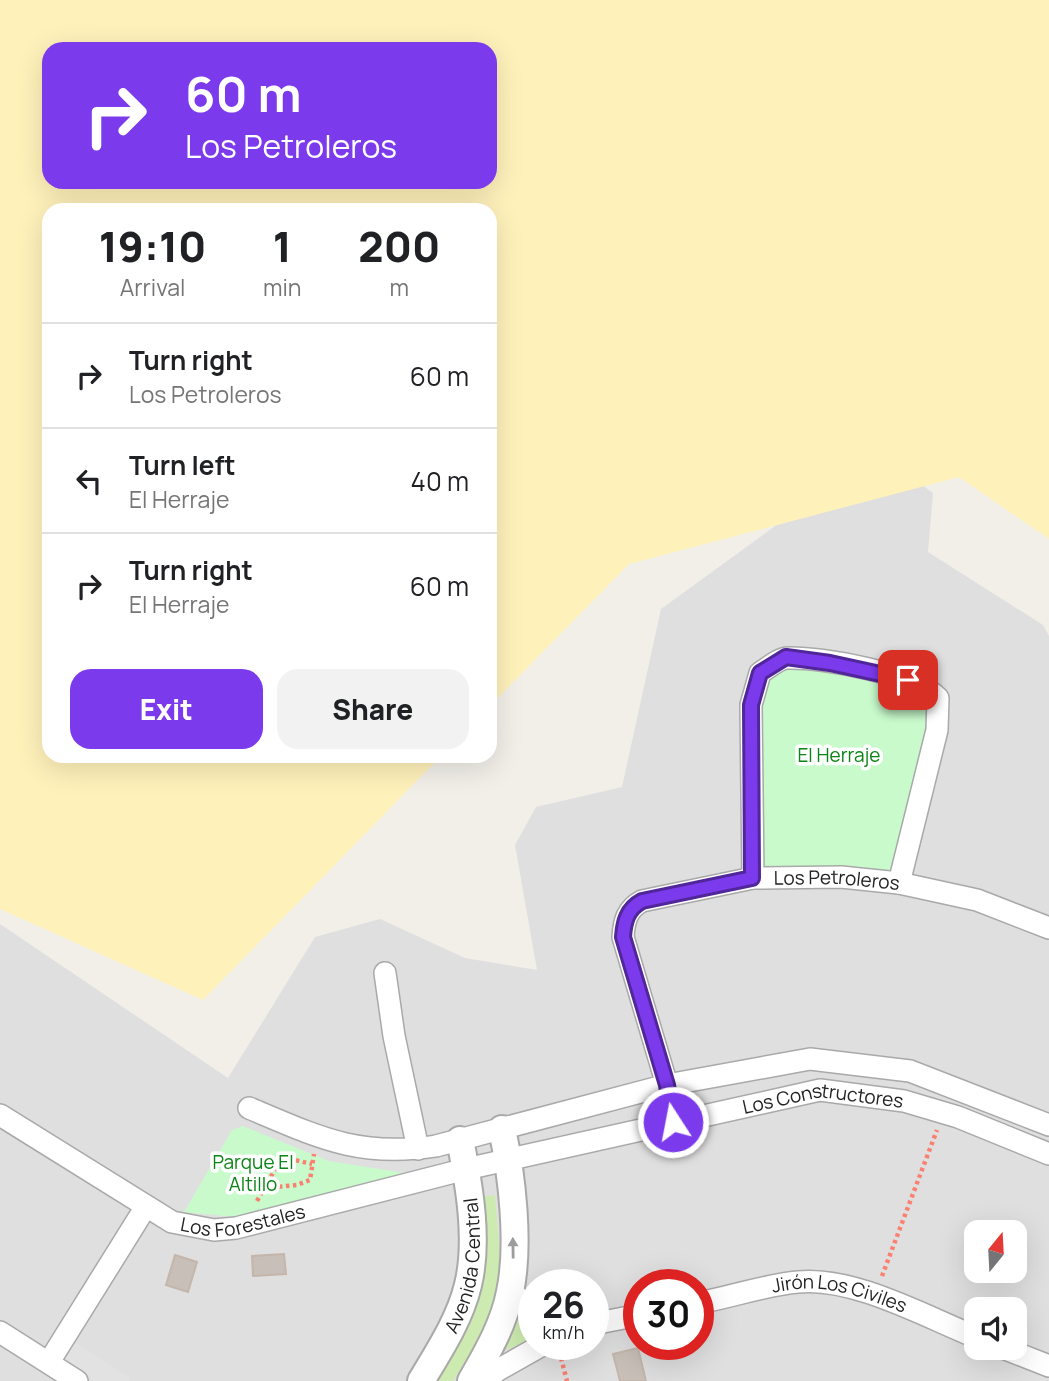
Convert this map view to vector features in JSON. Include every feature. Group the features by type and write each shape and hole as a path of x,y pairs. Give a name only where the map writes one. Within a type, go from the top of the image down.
{"street":[{"path":"752,878 751,705 760,673 786,657 830,663 908,680 930,690 938,698 937,730 899,883"},
{"name":"Los Petroleros","path":"667,1085 623,937 627,916 632,907 642,901 752,878 841,877 899,883 977,900 1049,928"},
{"path":"385,973 394,1036 418,1149"},
{"path":"249,1108 318,1137 355,1148 382,1151 418,1149 667,1085 810,1059 910,1071 1049,1125"},
{"path":"667,1085 673,1122"},
{"name":"Los Constructores","path":"509,1159 820,1090 904,1101 944,1113 1049,1154"},
{"name":"Los Forestales","path":"0,1115 145,1208 172,1222 214,1230 242,1226 509,1159"},
{"path":"471,1381 490,1349 510,1291 513,1235 509,1159 502,1129"},
{"name":"Avenida Central","path":"421,1381 450,1332 469,1284 471,1250 466,1169 460,1140"},
{"path":"49,1362 145,1208"},
{"name":"Jirón Los Civiles","path":"714,1301 800,1282 826,1282 874,1296 964,1332"},
{"path":"510,1291 518,1298"},
{"path":"0,1332 77,1381"},
{"path":"1027,1357 1049,1366"},
{"path":"484,1381 498,1370 525,1360"}],"path":[{"path":"874,1296 944,1113"},
{"path":"265,1188 297,1185 310,1180 318,1137"},
{"path":"242,1226 280,1161 286,1158 312,1164"},
{"path":"557,1360 568,1381"}],"shaded area":[{"path":"877,452 933,493 928,552 1043,625 1049,636 1049,1381 0,1381 0,924 228,1078 315,937 380,919 465,958 537,970 515,845 536,807 622,787 661,609"},
{"path":"70,1339 129,1377 129,1381 92,1381 56,1358"}],"green space":[{"name":"El Herraje","path":"786,657 830,662 938,698 899,883 753,878 760,673"},
{"name":"Parque El Altillo","path":"243,1126 329,1161 411,1174 234,1217 184,1212 232,1130"},
{"path":"495,1195 500,1264 491,1314 453,1381 431,1381 478,1197"},
{"path":"518,1314 518,1345 496,1354 513,1316"}],"sand":[{"path":"0,0 1049,0 1049,539 959,477 629,564 497,699 497,203 42,203 42,763 434,763 203,1000 0,909"}],"building":[{"path":"284,1254 286,1274 253,1276 252,1256"},
{"path":"175,1255 197,1262 188,1292 166,1285"},
{"path":"623,1352 623,1360 641,1360 646,1381 620,1381 613,1354"}],"route":[{"path":"673,1122 667,1085 623,937 627,916 632,907 642,901 752,878 751,705 760,673 786,657 830,663 908,680"}]}
